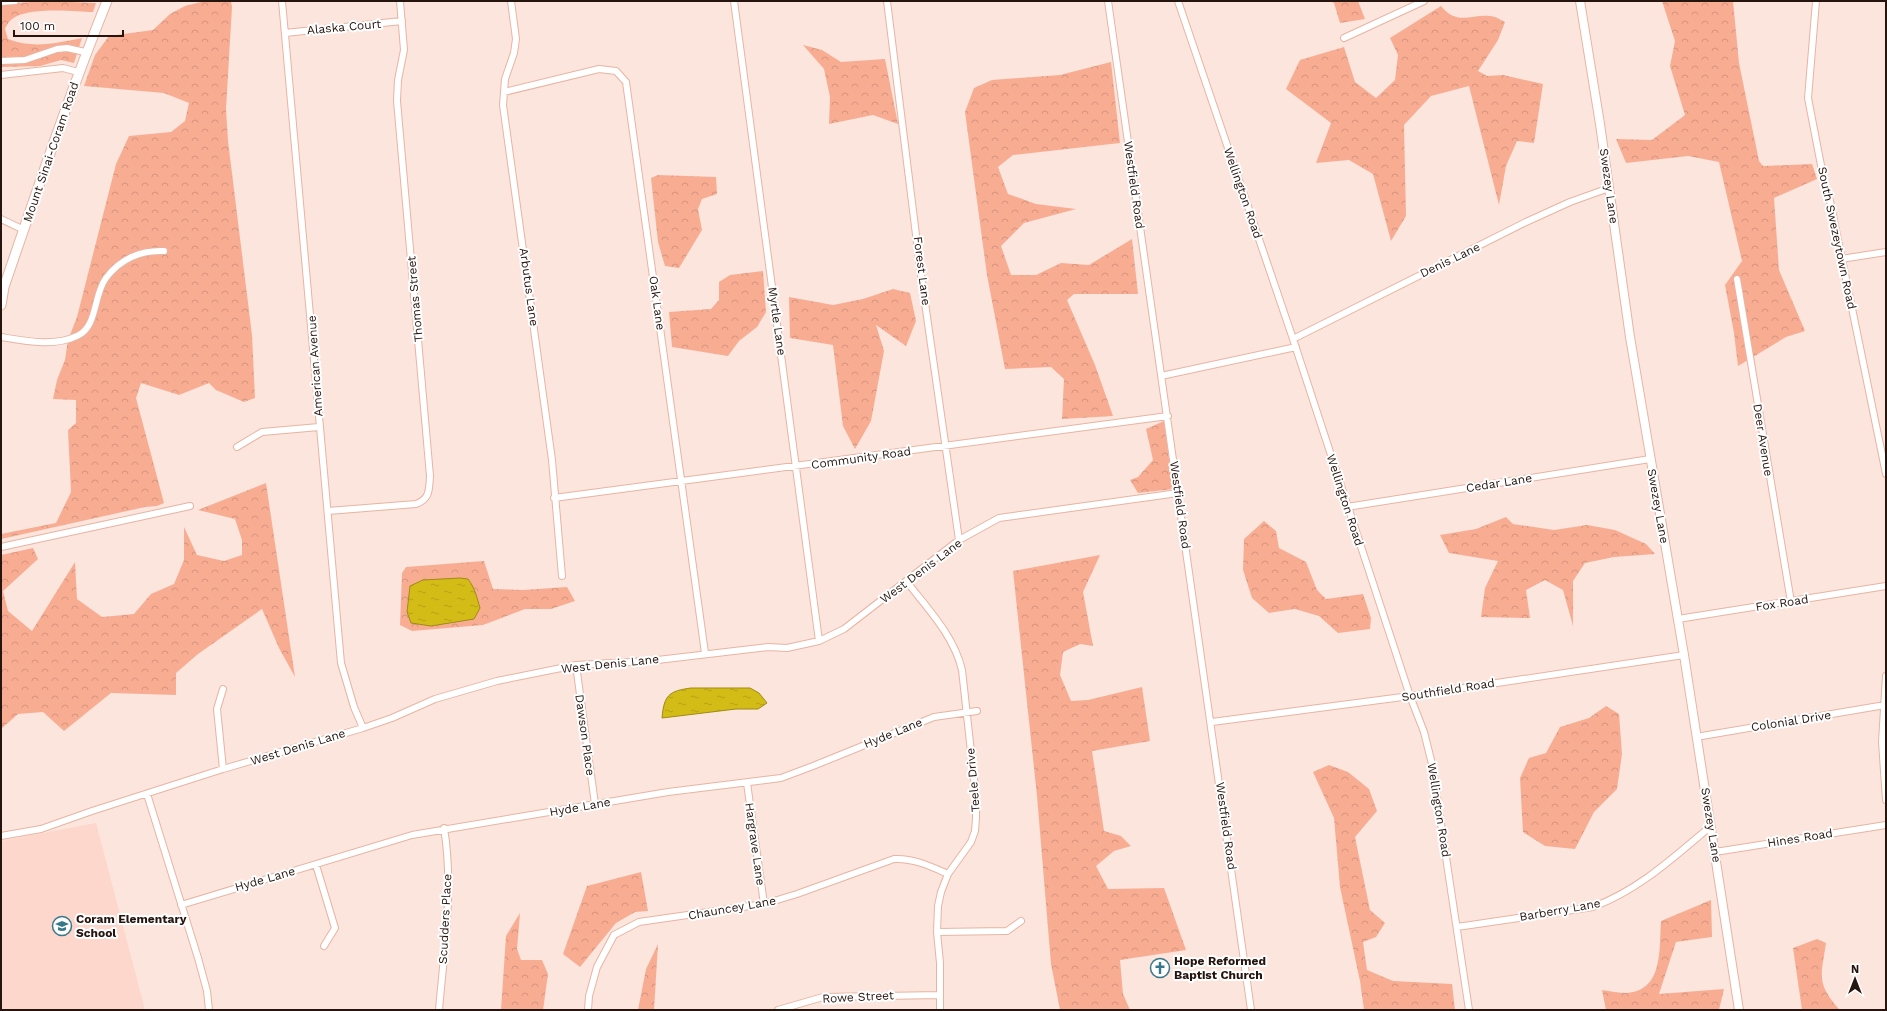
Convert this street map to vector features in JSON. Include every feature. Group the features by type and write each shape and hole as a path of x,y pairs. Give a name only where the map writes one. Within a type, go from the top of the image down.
{"main road":[{"name":"Mount Sinai-Coram Road","path":"1,305 4,287 103,2"}],"street":[{"path":"1,2 15,1"},
{"name":"American Avenue","path":"282,1 341,663 354,707 363,728"},
{"name":"Thomas Street","path":"328,511 416,504 424,501 428,495 430,476 425,410 397,101 397,85 404,50 400,1"},
{"name":"Arbutus Lane","path":"511,1 516,39 514,53 505,78 503,104 550,445 562,576"},
{"name":"Myrtle Lane","path":"734,1 819,641"},
{"name":"Forest Lane","path":"887,1 921,275 937,374 945,446 959,540"},
{"name":"Westfield Road","path":"1108,1 1212,722 1251,1010"},
{"name":"Wellington Road","path":"1178,1 1296,347 1347,507 1410,696 1424,732 1432,764 1469,1010"},
{"path":"1344,38 1424,1"},
{"name":"Swezey Lane","path":"1580,1 1600,124 1628,329 1684,654 1739,1010"},
{"name":"South Swezeytown Road","path":"1816,1 1808,98 1825,186 1830,201 1886,474"},
{"name":"Alaska Court","path":"285,33 402,22"},
{"path":"1,61 25,60 57,49 67,48 85,52"},
{"path":"1,75 64,68 78,72"},
{"name":"Oak Lane","path":"504,92 599,69 616,71 626,82 705,653"},
{"name":"Denis Lane","path":"1293,339 1538,216 1570,202 1609,188"},
{"path":"1,219 24,230"},
{"path":"1,337 28,341 62,341 78,336 88,328 105,278 127,258 150,250 164,251"},
{"path":"1842,259 1886,252"},
{"name":"Deer Avenue","path":"1737,278 1791,602"},
{"path":"1161,376 1296,347"},
{"name":"Community Road","path":"554,498 797,467 1168,416"},
{"path":"237,447 262,432 319,427"},
{"name":"Cedar Lane","path":"1347,507 1650,459"},
{"name":"West Denis Lane","path":"1,836 41,829 92,810 363,728 392,718 435,699 497,681 576,665 649,661 705,653 768,647 788,648 819,641 844,629 907,582 959,540 999,518 1178,493"},
{"path":"1,547 190,506"},
{"name":"Teele Drive","path":"907,582 949,636 959,655 976,797 975,831 971,842 948,874 940,899 937,932 940,963 940,1010"},
{"name":"Fox Road","path":"1678,620 1886,586"},
{"name":"Southfield Road","path":"1212,722 1410,696 1684,654"},
{"name":"Dawson Place","path":"576,665 595,804"},
{"path":"1886,676 1882,764 1886,800"},
{"path":"223,689 217,709 224,769"},
{"name":"Colonial Drive","path":"1696,737 1885,705"},
{"name":"Hyde Lane","path":"181,905 412,835 444,828 668,792 781,778 934,717 977,711"},
{"name":"Hargrave Lane","path":"747,783 764,904"},
{"path":"147,794 207,992 209,1010"},
{"name":"Hines Road","path":"1715,852 1886,825"},
{"name":"Barberry Lane","path":"1457,927 1593,907 1608,901 1653,874 1711,826"},
{"name":"Scudders Place","path":"439,1010 447,907 448,854 444,828"},
{"name":"Chauncey Lane","path":"588,1010 589,996 597,967 614,935 639,922 764,904 797,894 894,859 908,860 927,865 948,874"},
{"path":"316,865 335,928 324,946"},
{"path":"937,932 1007,931 1021,921"},
{"name":"Rowe Street","path":"778,1010 824,997 940,995"},
{"path":"800,1003 802,1010"}],"shaded area":[{"name":"Coram Elementary School","path":"96,823 145,1010 1,1010 1,841"}],"green space":[{"path":"46,1 96,3 93,12 49,10 26,13 17,16 10,21 5,28 8,39 27,44 45,44 82,38 74,63 61,60 40,66 1,67 1,4"},
{"path":"205,1 231,1 232,7 226,109 228,141 252,335 255,398 244,402 216,390 209,383 179,395 141,383 136,398 164,503 157,506 145,507 1,539 1,534 56,523 71,492 68,430 76,423 76,400 53,399 57,380 65,360 68,340 77,317 116,164 129,136 171,132 185,121 189,103 164,93 84,86 95,55 109,36 153,30 170,14 185,6"},
{"path":"1329,1 1358,1 1365,19 1340,23 1334,3"},
{"path":"1662,1 1733,1 1739,63 1759,161 1763,166 1812,164 1817,179 1774,198 1779,270 1805,331 1786,337 1738,366 1734,333 1725,285 1742,261 1719,162 1688,156 1626,163 1616,139 1652,140 1685,115 1670,66 1675,41"},
{"path":"1441,6 1453,16 1464,18 1492,16 1505,22 1498,40 1478,71 1487,76 1503,75 1543,84 1534,143 1517,141 1506,166 1499,205 1469,86 1431,96 1404,125 1406,216 1391,241 1373,174 1349,160 1316,163 1331,123 1286,89 1300,60 1344,47 1355,82 1376,98 1395,80 1398,55 1390,38"},
{"path":"803,45 822,50 841,62 885,59 898,124 873,115 829,124 830,97 824,69"},
{"path":"1111,62 1120,143 1013,155 998,167 1008,194 1036,204 1076,209 1024,223 1001,246 1011,275 1036,275 1061,263 1089,265 1132,239 1138,294 1074,294 1067,300 1095,365 1113,416 1062,419 1064,379 1051,367 1005,369 987,275 965,112 974,88 992,80 1060,75"},
{"path":"658,175 716,177 717,194 702,199 698,209 702,230 679,268 665,266 658,242 651,178"},
{"path":"763,271 766,312 757,327 739,341 728,356 672,347 669,312 711,309 719,300 719,282 730,275"},
{"path":"893,289 910,293 916,321 906,346 876,325 884,351 871,421 855,449 843,426 833,345 790,338 789,297 833,305 863,299"},
{"path":"1164,421 1173,489 1138,493 1130,480 1138,477 1153,460 1146,429"},
{"path":"266,483 295,677 279,648 262,609 198,654 176,673 176,695 111,693 64,731 43,712 18,714 1,729 1,555 33,548 38,559 3,591 8,611 32,631 75,562 77,599 102,617 134,614 151,594 174,584 184,560 184,527 197,555 224,561 242,555 242,540 235,519 198,510"},
{"path":"1506,517 1513,524 1554,530 1587,525 1615,530 1646,544 1655,554 1614,557 1585,563 1573,581 1573,626 1563,590 1545,580 1526,590 1530,618 1481,617 1485,588 1498,561 1449,553 1440,535 1476,529"},
{"path":"1264,521 1276,531 1279,548 1306,562 1317,590 1326,599 1363,594 1371,618 1370,629 1338,633 1319,616 1295,609 1269,613 1252,598 1243,570 1244,539"},
{"path":"1100,555 1083,592 1093,646 1080,644 1063,652 1060,675 1071,701 1088,700 1142,687 1150,741 1092,751 1104,831 1121,836 1131,846 1114,851 1096,866 1108,889 1164,888 1186,950 1120,960 1123,994 1130,1010 1060,1010 1051,964 1037,796 1013,571"},
{"path":"484,561 493,589 523,590 567,587 575,601 551,609 525,609 483,625 412,631 400,625 402,573 406,567"},
{"path":"1606,706 1619,714 1622,754 1617,789 1594,812 1575,849 1545,846 1523,832 1520,778 1529,758 1546,753 1560,727 1589,718"},
{"path":"1329,765 1348,772 1369,789 1377,811 1355,837 1370,910 1385,923 1376,937 1363,942 1367,970 1393,981 1452,984 1455,1010 1364,1010 1360,981 1340,887 1334,818 1313,772"},
{"path":"641,872 648,911 635,912 616,923 580,967 563,954 587,886"},
{"path":"1711,900 1712,937 1676,942 1659,994 1724,989 1719,1010 1606,1010 1602,990 1627,993 1639,990 1648,984 1653,976 1659,955 1661,921"},
{"path":"520,913 517,949 521,960 542,960 548,974 543,1010 501,1010 506,936"},
{"path":"1817,939 1826,943 1822,972 1824,986 1832,1001 1840,1010 1802,1010 1793,948"},
{"path":"658,944 654,1010 638,1010 646,969"}],"water":[{"path":"468,579 476,593 480,608 474,619 431,626 411,623 407,612 410,586 423,580"},
{"path":"691,688 750,688 759,693 767,703 758,709 736,709 662,718 666,699 677,691"}],"place":[{"name":"Coram Elementary School","path":"62,926"},
{"name":"Hope Reformed Baptist Church","path":"1160,968"}]}
